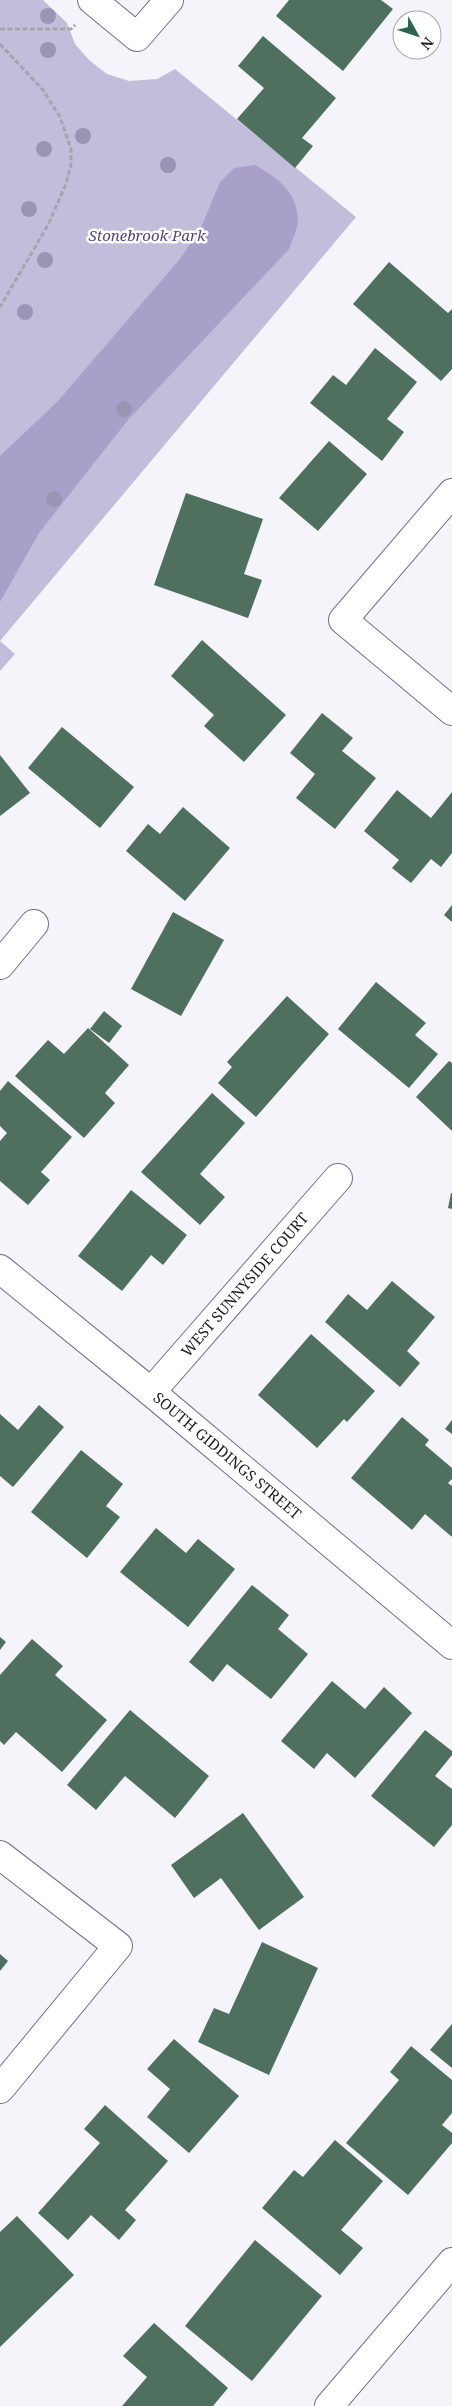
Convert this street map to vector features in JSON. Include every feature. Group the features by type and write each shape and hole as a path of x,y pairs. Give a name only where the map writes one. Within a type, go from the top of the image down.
{"street":[{"path":"92,0 137,37 169,0"},
{"path":"452,493 343,620 452,711"},
{"path":"0,965 34,924"},
{"name":"WEST SUNNYSIDE COURT","path":"152,1392 338,1178"},
{"name":"SOUTH GIDDINGS STREET","path":"0,1269 152,1392 452,1645"},
{"path":"0,1854 118,1946 0,2088"},
{"path":"329,2406 452,2262"}],"path":[{"path":"0,29 71,30"},
{"path":"0,44 42,90 60,117 71,149 71,166 66,184 48,225 23,271 0,307"}],"green space":[{"name":"Stonebrook Park","path":"0,0 43,0 67,23 75,44 89,60 107,74 129,81 157,79 175,69 356,217 0,641"},
{"path":"0,641 15,654 0,671"}],"shaded area":[{"path":"255,165 279,181 295,202 298,222 289,249 128,420 39,533 0,602 0,456 57,402 180,259 201,228 220,182 234,168"}],"building":[{"path":"289,0 381,0 393,9 343,71 276,16"},
{"path":"263,36 336,98 302,138 313,146 295,168 237,119 264,88 238,66"},
{"path":"389,262 448,313 452,309 452,369 441,381 353,304"},
{"path":"375,348 417,382 387,419 404,432 382,461 310,403 333,375 346,385"},
{"path":"329,441 367,474 318,531 279,498"},
{"path":"186,493 263,519 244,574 262,580 248,618 154,585"},
{"path":"202,640 286,715 244,762 204,726 214,715 171,676"},
{"path":"322,713 353,738 342,751 376,778 335,829 296,798 315,774 290,753"},
{"path":"62,727 134,787 100,828 28,768"},
{"path":"0,755 30,793 0,816"},
{"path":"397,790 431,818 452,792 452,853 441,867 431,859 411,883 392,868 399,860 364,831"},
{"path":"183,807 230,848 185,901 126,851 148,824 160,834"},
{"path":"452,905 452,922 444,915"},
{"path":"173,912 224,940 181,1016 131,989"},
{"path":"376,982 426,1023 415,1035 438,1054 409,1088 338,1029"},
{"path":"287,996 329,1034 256,1117 218,1083 232,1067 227,1062"},
{"path":"104,1011 122,1026 109,1043 90,1029"},
{"path":"88,1028 129,1065 105,1093 115,1103 84,1138 15,1076 48,1040 64,1054"},
{"path":"449,1061 452,1063 452,1131 416,1097"},
{"path":"8,1081 72,1137 41,1172 50,1180 28,1205 0,1181 0,1141 7,1133 0,1126 0,1091"},
{"path":"212,1093 245,1123 200,1174 225,1197 200,1225 141,1172"},
{"path":"131,1190 187,1235 163,1265 151,1255 122,1291 78,1256"},
{"path":"452,1193 452,1209 448,1208"},
{"path":"392,1281 435,1317 407,1351 420,1363 400,1387 325,1322 348,1294 367,1310"},
{"path":"311,1334 375,1391 347,1422 344,1419 317,1448 258,1395"},
{"path":"39,1405 64,1427 13,1487 0,1476 0,1414 18,1430"},
{"path":"402,1417 429,1440 425,1445 452,1468 452,1479 448,1483 452,1486 452,1537 425,1514 412,1530 351,1478"},
{"path":"452,1420 452,1434 445,1429"},
{"path":"81,1450 123,1484 106,1506 120,1517 87,1558 31,1512"},
{"path":"156,1528 186,1553 198,1539 235,1569 188,1627 120,1572"},
{"path":"252,1585 289,1615 278,1629 308,1654 271,1699 227,1664 213,1682 189,1662"},
{"path":"0,1637 6,1642 0,1650"},
{"path":"32,1639 63,1666 55,1675 107,1720 62,1772 16,1732 4,1745 0,1741 0,1675"},
{"path":"332,1681 365,1709 384,1687 412,1713 355,1778 327,1753 314,1769 281,1741"},
{"path":"130,1710 209,1776 175,1818 125,1776 96,1810 67,1785"},
{"path":"425,1730 452,1751 452,1755 435,1776 452,1789 452,1825 434,1847 371,1796"},
{"path":"243,1813 304,1897 259,1930 221,1878 194,1898 171,1865"},
{"path":"262,1942 318,1968 269,2075 198,2042 214,2008 229,2014"},
{"path":"0,1954 8,1961 0,1971"},
{"path":"452,2024 452,2068 430,2050"},
{"path":"174,2039 239,2096 189,2153 147,2117 170,2089 147,2069"},
{"path":"411,2046 452,2080 452,2113 442,2125 452,2133 452,2143 408,2195 346,2143 399,2080 390,2072"},
{"path":"105,2105 168,2161 125,2210 136,2220 119,2240 91,2215 68,2240 38,2213 100,2143 84,2129"},
{"path":"335,2140 383,2181 341,2230 363,2248 340,2275 262,2208 294,2170 303,2177"},
{"path":"17,2216 74,2275 0,2347 0,2232"},
{"path":"255,2240 322,2296 252,2381 185,2326"},
{"path":"154,2323 228,2388 213,2406 122,2406 147,2377 123,2356"}]}
